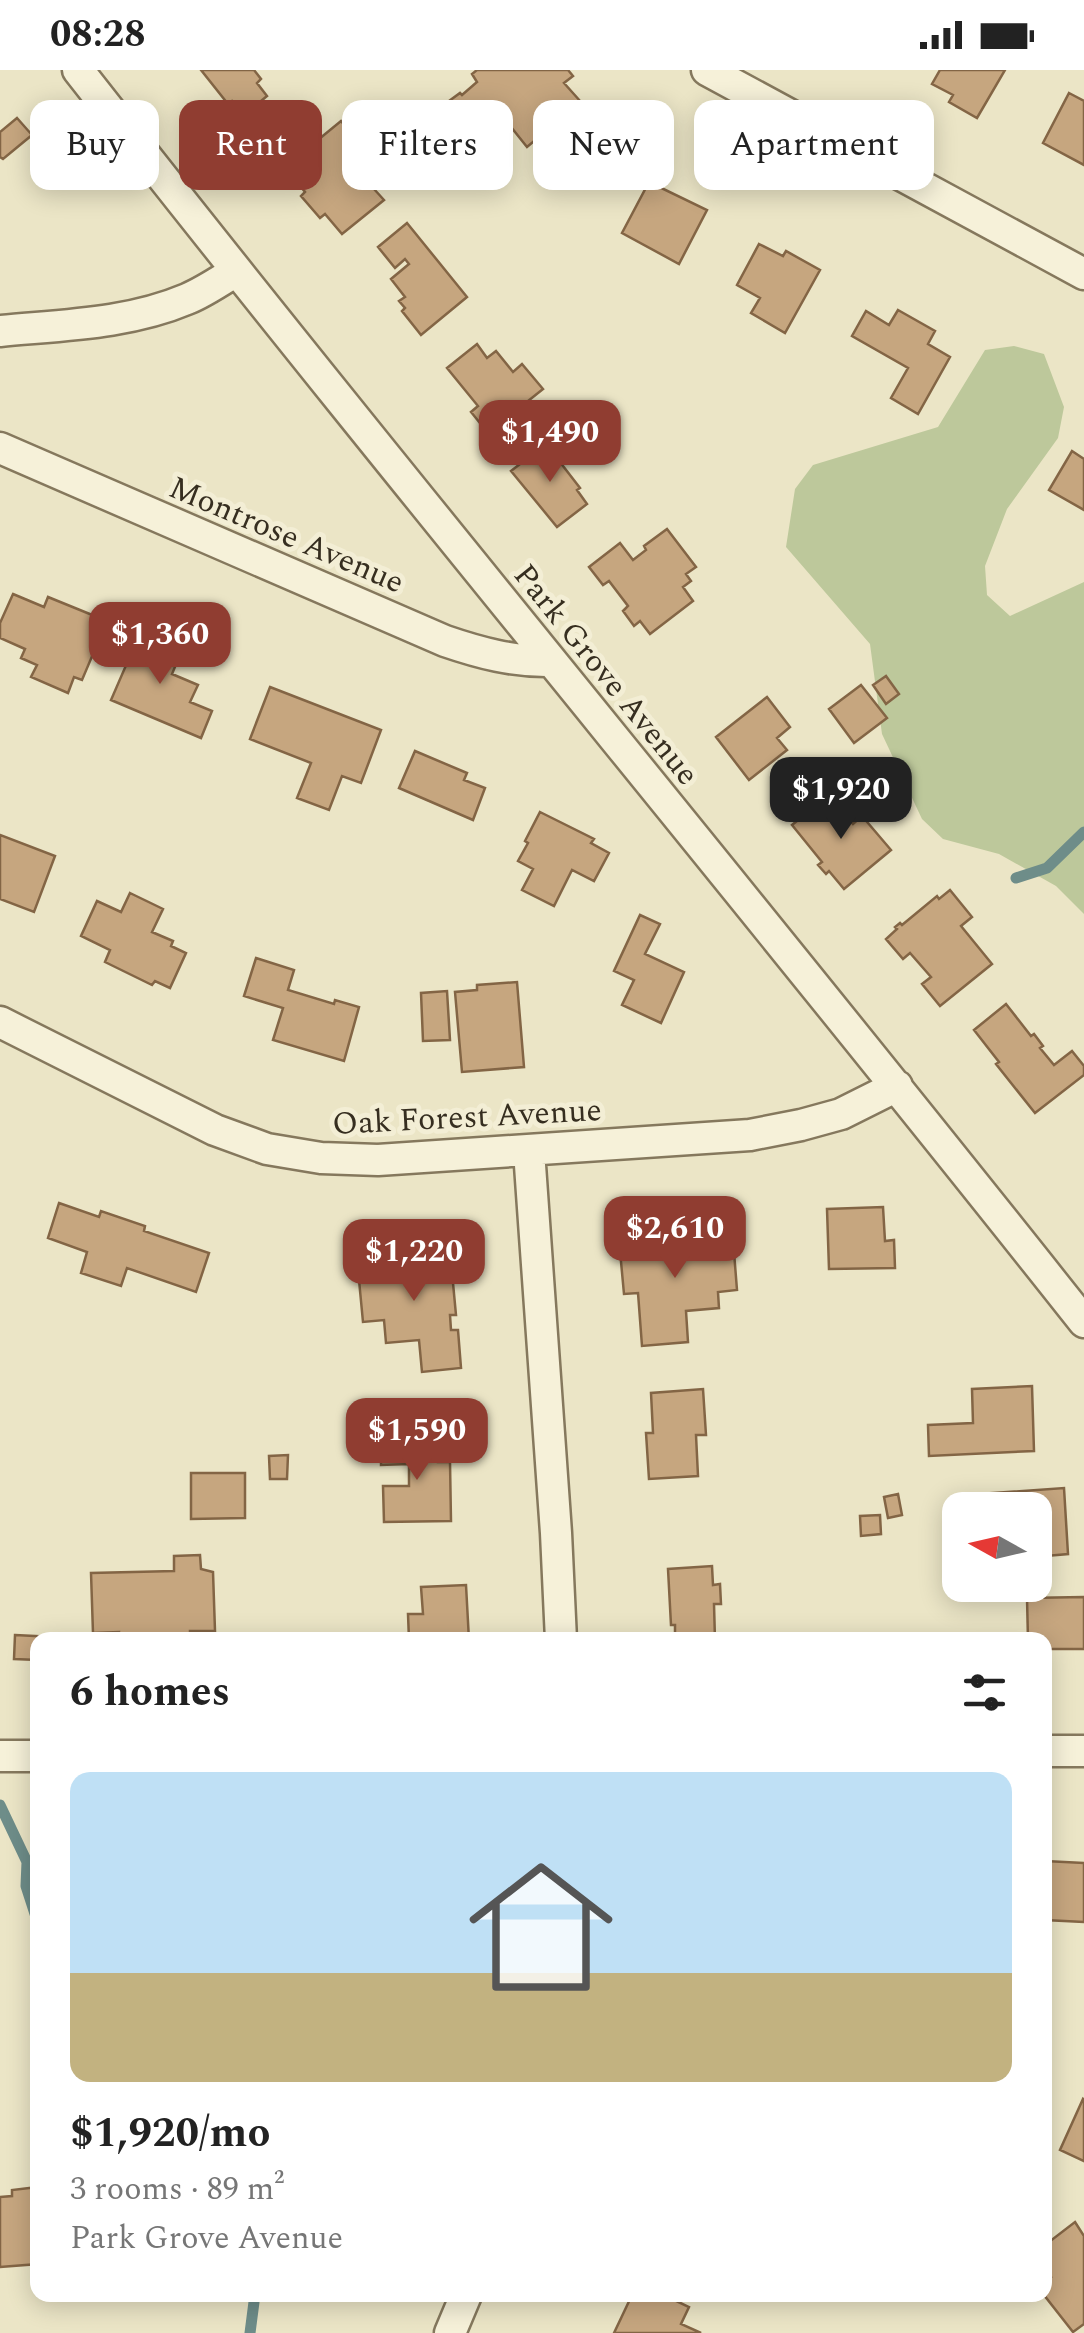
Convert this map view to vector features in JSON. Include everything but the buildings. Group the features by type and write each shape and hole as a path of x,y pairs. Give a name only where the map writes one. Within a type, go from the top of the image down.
{"street":[{"name":"Park Grove Avenue","path":"78,70 236,272 1084,1322"},
{"path":"707,70 1084,274"},
{"path":"0,331 121,320 191,298 236,272"},
{"name":"Montrose Avenue","path":"0,448 445,641 484,654 552,662"},
{"name":"Oak Forest Avenue","path":"0,1022 215,1130 266,1149 321,1158 378,1160 750,1134 841,1114 897,1086"},
{"path":"529,1151 561,1632"},
{"path":"1052,1751 1084,1751"},
{"path":"0,1756 30,1756"},
{"path":"450,2333 463,2302"}],"green space":[{"path":"1014,346 1044,354 1064,407 1058,438 1007,509 985,566 987,595 1010,616 1084,582 1084,914 1056,886 999,854 943,839 922,819 882,734 870,644 786,547 795,489 813,465 938,427 985,350"}],"waterway":[{"path":"1016,878 1047,868 1084,832"},
{"path":"0,1805 27,1862 30,1898"},
{"path":"250,2333 254,2302"}]}
